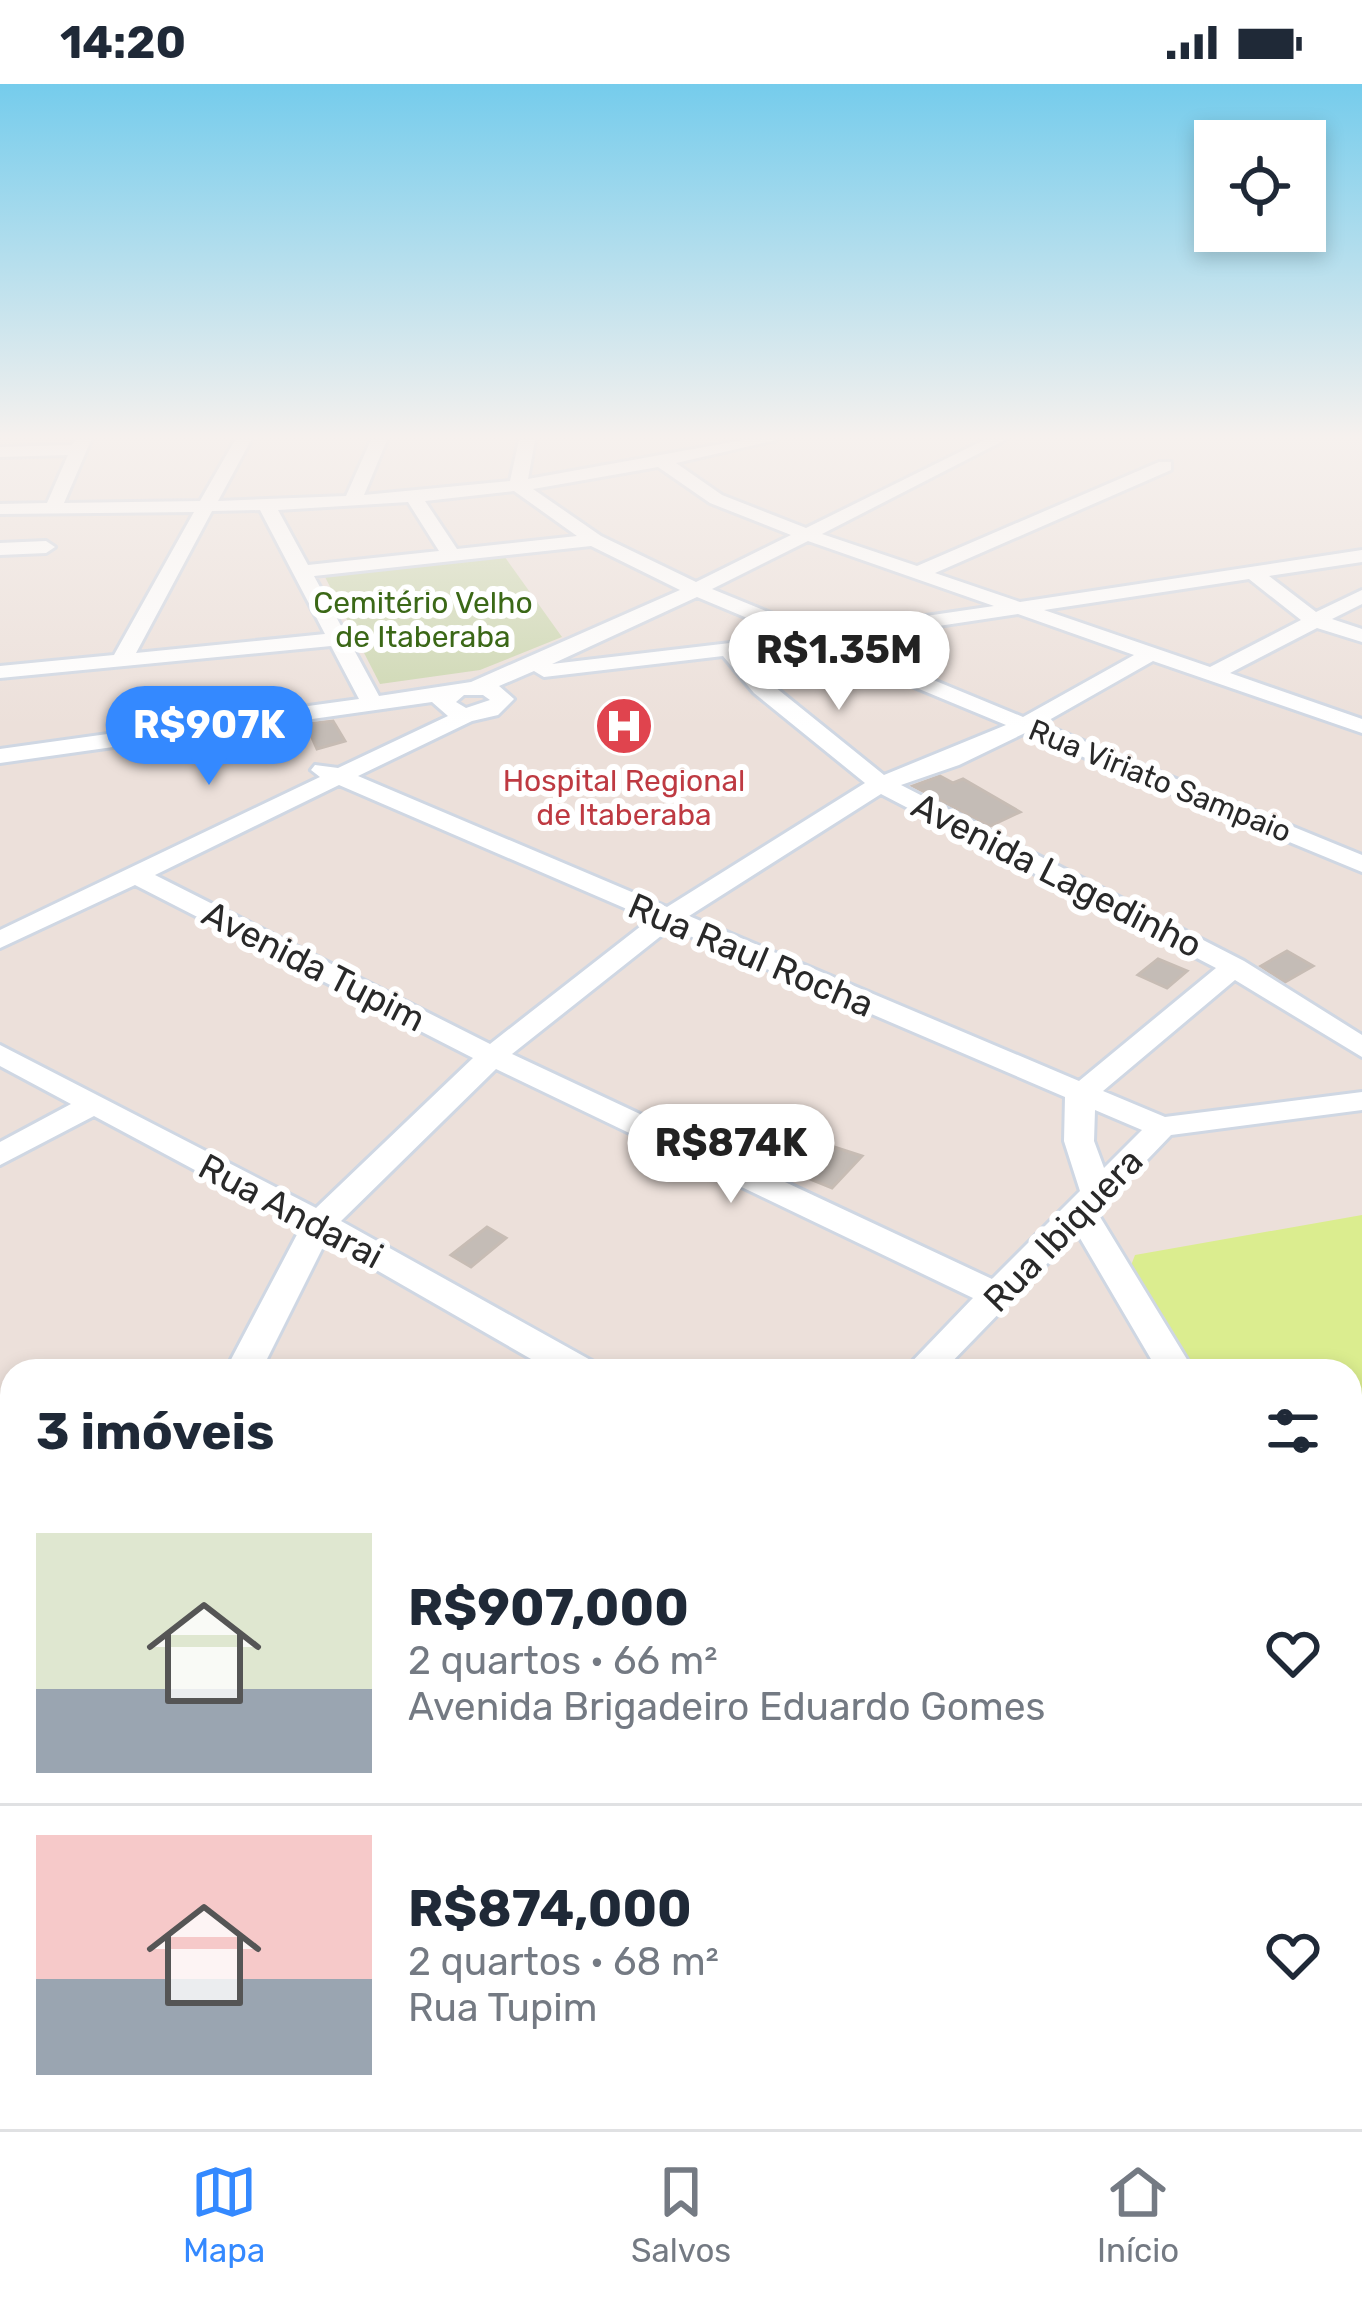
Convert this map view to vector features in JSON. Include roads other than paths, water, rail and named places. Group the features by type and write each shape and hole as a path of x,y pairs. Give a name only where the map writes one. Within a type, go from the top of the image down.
{"street":[{"path":"121,660 187,535"},
{"path":"284,535 372,703"},
{"path":"439,535 451,555"},
{"name":"Rua Viriato Sampaio","path":"589,535 692,588 1362,864"},
{"path":"0,920 248,814 395,743 478,687 617,629 801,535"},
{"path":"808,535 1362,726"},
{"path":"915,574 1005,535"},
{"path":"304,572 594,539"},
{"path":"0,549 46,547"},
{"path":"544,671 814,639 1362,556"},
{"path":"1252,572 1314,620 1362,636"},
{"path":"1214,673 1362,596"},
{"path":"617,629 644,660"},
{"path":"0,672 339,639"},
{"path":"478,687 501,694 544,671 569,650"},
{"name":"Avenida Lagedinho","path":"729,650 762,688 880,784 1234,967 1362,1048"},
{"path":"249,1359 319,1223 491,1056 666,919 880,784 911,776 1022,724 1152,653"},
{"name":"Avenida Lagedinho","path":"668,659 762,688"},
{"path":"0,756 406,697 497,708 501,694"},
{"name":"Rua Raul Rocha","path":"332,773 1162,1127"},
{"path":"0,940 137,876 248,814"},
{"name":"Avenida Tupim","path":"137,876 491,1056 999,1296"},
{"path":"1170,1359 1088,1202 1079,1141 1080,1095 1234,967"},
{"name":"Rua Andarai","path":"0,1054 319,1223 559,1359"},
{"name":"Rua Ibiquera","path":"933,1359 1162,1127 1362,1101"},
{"path":"0,1155 91,1105"}],"place":[{"name":"Hospital Regional de Itaberaba","path":"624,726"}],"park label":[{"name":"Cemitério Velho de Itaberaba","path":"423,620"}]}
